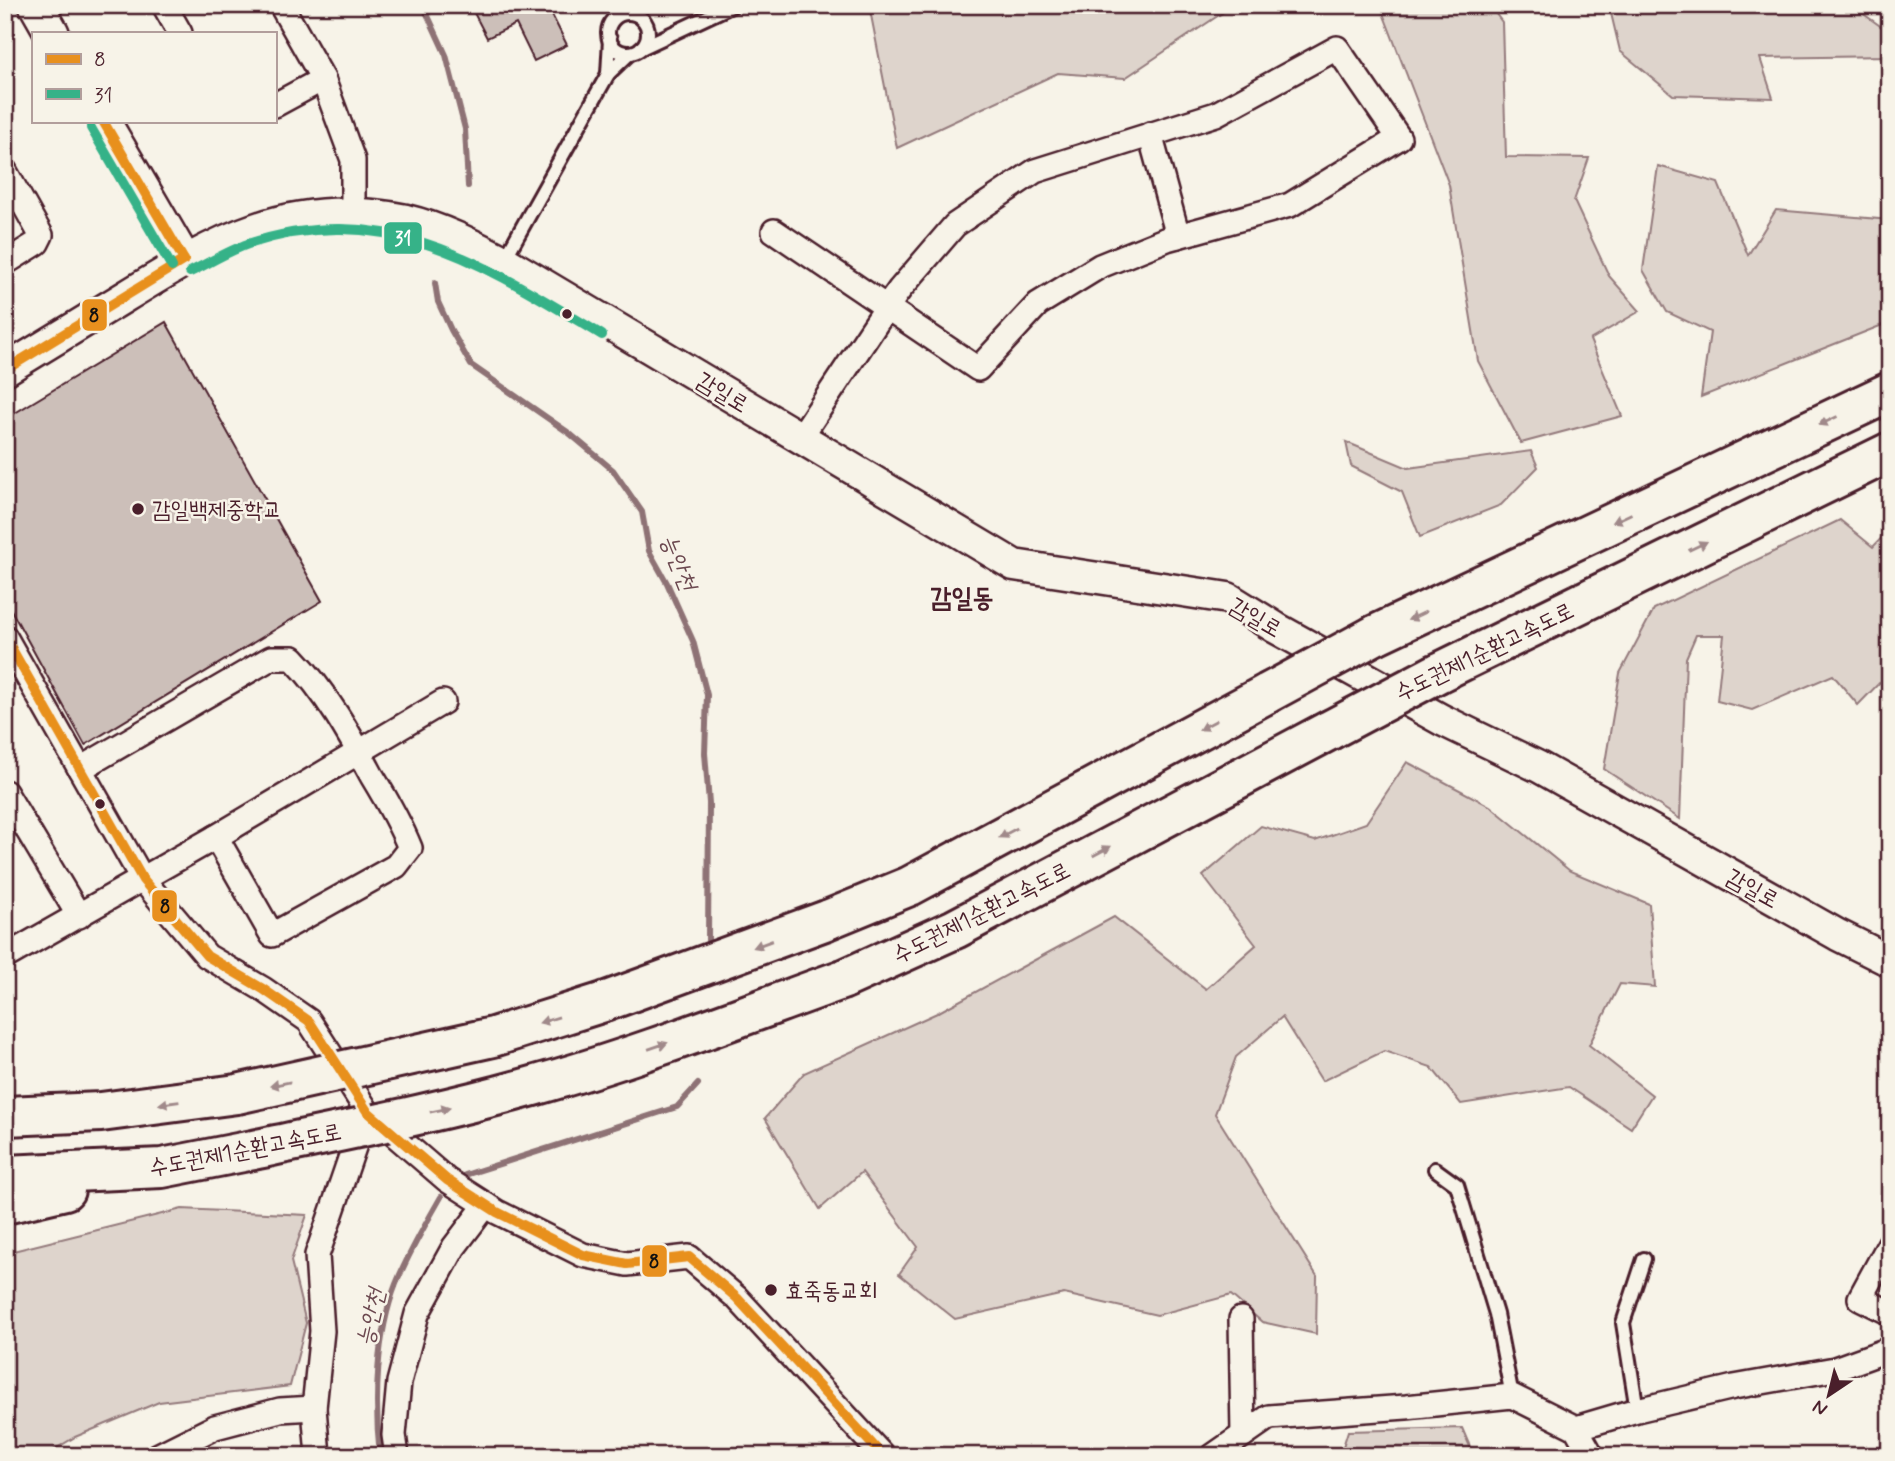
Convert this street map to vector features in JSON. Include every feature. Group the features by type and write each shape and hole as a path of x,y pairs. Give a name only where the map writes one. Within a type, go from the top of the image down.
{"highway":[{"path":"5,1116 101,1112 237,1094 493,1037 604,1002 827,920 910,886 1375,635 1890,392"},
{"name":"수도권제1순환고속도로","path":"5,1175 162,1168 460,1106 535,1086 655,1048 844,979 955,929 1438,673 1890,452"},
{"path":"5,1204 162,1168"}],"main road":[{"path":"36,5 51,32"},
{"path":"104,122 184,260"}],"street":[{"path":"164,5 179,32"},
{"path":"281,5 323,79 353,160 353,213"},
{"path":"774,231 887,307 978,369 1038,304 1100,266 1178,236 1290,205 1399,138 1338,48 1216,114 1035,171 954,225 900,289 887,307 800,438"},
{"path":"276,103 323,79"},
{"path":"1150,134 1178,236"},
{"path":"5,171 41,235 37,243 5,263"},
{"name":"감일로","path":"5,370 184,260 246,230 302,216 353,213 417,224 470,244 504,261 1014,565 1228,598 1276,628 1442,720 1539,767 1838,935 1890,961"},
{"path":"5,638 143,880 207,956 263,989 309,1021 367,1111 447,1180 486,1205 583,1255 627,1264 689,1257 737,1298 883,1456"},
{"path":"80,769 271,658 293,658 313,678 360,753 403,829 410,848 397,866 272,935 216,838"},
{"path":"5,957 216,838 443,702"},
{"path":"5,792 79,916"},
{"path":"318,1456 314,1408 322,1331 317,1255 367,1111"},
{"path":"397,1456 394,1435 399,1382 417,1314 454,1247 486,1205"},
{"path":"1890,1243 1860,1298 1890,1312"},
{"path":"1241,1319 1243,1435"},
{"path":"1576,1428 1637,1410 1734,1387 1835,1369 1890,1349"},
{"path":"1213,1456 1269,1417 1406,1408 1512,1396 1576,1428 1591,1456"},
{"path":"157,1456 215,1427 280,1410 314,1408"}],"lane":[{"path":"614,20 617,5"},
{"path":"610,39 618,50 636,50 733,5"},
{"path":"504,261 608,74 648,38 643,20 629,9 610,26 608,74"},
{"path":"647,27 669,35"},
{"path":"1435,1170 1457,1185 1496,1314 1512,1396"},
{"path":"1637,1410 1623,1323 1644,1259"}],"shaded area":[{"path":"869,5 1234,5 1125,78 1058,73 897,148"},
{"path":"1373,5 1489,5 1502,22 1506,157 1589,158 1574,201 1609,276 1640,311 1590,340 1622,416 1521,443 1478,361 1449,185 1383,13"},
{"path":"1609,5 1851,5 1890,33 1890,56 1760,58 1773,98 1673,95 1620,51"},
{"path":"1658,166 1718,183 1748,255 1776,210 1890,220 1890,322 1701,397 1710,332 1667,312 1643,270"},
{"path":"1346,442 1408,468 1531,451 1538,467 1501,505 1420,537 1402,492 1351,466"},
{"path":"1840,520 1873,547 1890,529 1890,678 1886,676 1858,705 1833,675 1752,710 1717,701 1724,635 1696,635 1686,658 1680,819 1604,769 1620,673 1654,609"},
{"path":"1407,762 1490,806 1570,871 1649,904 1655,987 1620,984 1589,1045 1652,1095 1631,1128 1569,1087 1461,1104 1431,1067 1384,1051 1322,1081 1282,1017 1236,1057 1215,1114 1317,1276 1316,1334 1262,1322 1231,1295 1157,1315 1064,1294 955,1319 899,1274 918,1247 862,1172 820,1209 765,1118 804,1073 937,1013 1114,917 1206,989 1256,945 1203,876 1261,826 1315,841 1366,823"},
{"path":"182,1209 307,1215 291,1261 306,1323 290,1386 159,1402 75,1437 44,1456 5,1456 5,1253"},
{"path":"1462,1428 1474,1456 1340,1456 1348,1431"}],"building":[{"path":"484,5 547,5 567,45 534,61 516,24 487,38 473,11"},
{"name":"감일백제중학교","path":"166,322 322,601 85,745 5,599 5,419"}],"waterway":[{"name":"능안천","path":"423,5 446,55 465,129 468,186"},
{"name":"능안천","path":"435,283 438,302 471,365 569,433 613,470 642,512 649,551 667,583 693,641 707,695 705,753 709,803 708,940"},
{"name":"능안천","path":"465,1175 677,1107 698,1084"},
{"name":"능안천","path":"380,1456 377,1391 384,1325 396,1284 441,1197"}],"transit line":[{"name":"8","path":"104,122 184,260"},
{"name":"31","path":"91,128 172,267"},
{"name":"31","path":"190,272 248,244 298,232 346,229 391,234 434,246 476,264 518,285 602,335"},
{"name":"8","path":"5,370 184,260"},
{"name":"8","path":"5,637 143,880 207,956 263,989 309,1021 367,1111 447,1180 497,1212 583,1255 627,1264 689,1257 737,1298 883,1456"}],"place":[{"name":"감일백제중학교","path":"138,509"},
{"name":"효죽동교회","path":"771,1290"}],"district":[{"name":"감일동","path":"962,597"}]}
